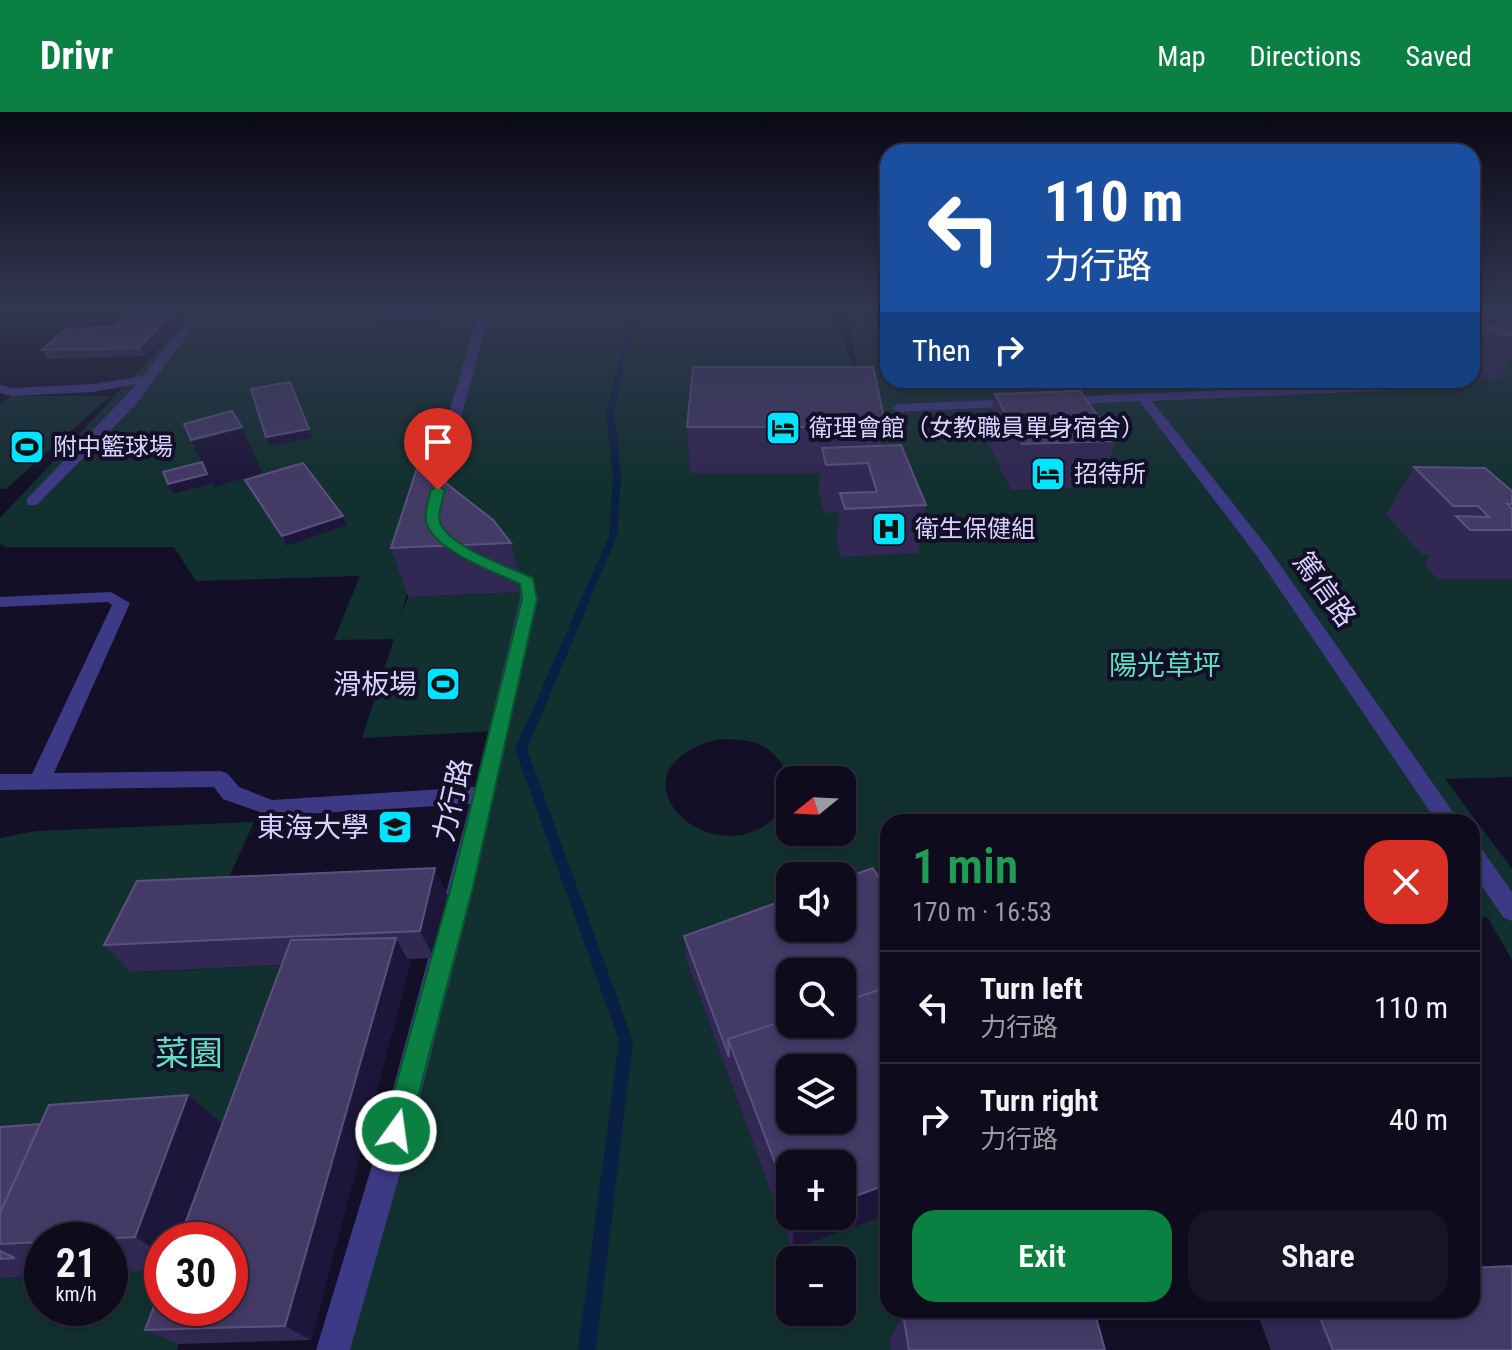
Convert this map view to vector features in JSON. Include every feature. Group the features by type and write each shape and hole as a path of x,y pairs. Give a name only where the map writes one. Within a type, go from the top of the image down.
{"street":[{"path":"32,502 132,400 154,369"},
{"path":"437,531 432,519 447,447 469,369"},
{"path":"0,389 12,392 93,388 147,379"},
{"path":"1051,402 1352,388"},
{"name":"篤信路","path":"1143,398 1229,506 1330,646 1444,814"},
{"path":"898,408 1036,402"},
{"name":"力行路","path":"333,1350 389,1159 484,795 529,599 527,582 479,560"},
{"path":"0,602 111,597 121,603 40,780"},
{"path":"0,782 220,779 231,793 271,808 484,795"},
{"path":"1480,865 1512,911"}],"green space":[{"name":"東海大學","path":"141,369 853,369 861,392 857,369 880,369 880,388 1480,388 1480,369 1512,369 1512,777 1445,779 1471,814 880,814 880,926 856,913 856,862 776,862 776,930 687,962 776,1204 776,1230 785,1230 791,1246 776,1246 776,1326 856,1326 856,1246 798,1246 844,1230 856,1230 856,1226 880,1218 880,1318 1053,1318 891,1350 322,1350 498,731 362,738 394,639 334,640 360,576 196,581 174,547 6,547 0,544 0,518","holes":["440,470 461,538 522,592 408,597 401,615","719,739 742,740 766,748 783,766 856,766 856,846 776,846 776,815 754,831 726,836 700,829 679,815 667,795 667,774 683,754"]},
{"name":"附中籃球場","path":"11,396 110,396 6,489 0,489 0,404"},
{"name":"菜園","path":"254,822 216,906 132,972 312,964 251,1133 0,1152 0,838 36,831"},
{"name":"東海大學","path":"1480,826 1512,869 1512,960 1488,918 1480,917"},
{"path":"144,1270 144,1326 170,1326 178,1344 177,1350 0,1350 0,1278 24,1277 24,1326 128,1326 128,1271"}],"building":[{"path":"693,369 873,369 886,427 687,427"},
{"path":"290,382 309,429 266,437 251,389"},
{"path":"1080,391 1116,441 1022,444 995,394"},
{"path":"232,411 242,427 191,440 184,424"},
{"path":"901,445 926,505 845,509 840,493 877,492 868,463 826,465 822,448"},
{"path":"202,462 207,474 168,484 163,472"},
{"path":"419,462 493,520 511,543 391,548"},
{"path":"303,463 343,516 282,536 245,480"},
{"path":"1414,467 1485,468 1512,491 1512,504 1507,504 1512,509 1512,530 1470,530 1456,516 1489,517 1478,506 1453,506"},
{"path":"435,868 420,931 104,945 137,881"},
{"path":"873,868 880,880 880,990 856,997 856,958 776,958 776,1024 728,1039 729,1057 684,936 776,903 776,942 856,942 856,874"},
{"path":"396,938 285,1326 145,1330 147,1326 248,1326 248,1222 186,1222 291,940"},
{"path":"880,990 880,1187 856,1196 856,1150 776,1150 776,1165 728,1039 776,1024 776,1038 856,1038 856,997"},
{"path":"188,1095 135,1237 128,1237 128,1222 24,1222 24,1243 0,1244 0,1213 49,1105"},
{"path":"40,1124 0,1213 0,1127"},
{"path":"0,1251 15,1258 0,1259"},
{"path":"1512,1266 1512,1350 1333,1350 1320,1318 1480,1318 1480,1268"},
{"path":"904,1318 1096,1318 1105,1350 909,1350"}],"waterway":[{"path":"587,1350 626,1041 521,749 613,536 617,476 610,412 620,369"}],"place":[{"name":"衛理會館（女教職員單身宿舍）","path":"783,428"},
{"name":"附中籃球場","path":"27,447"},
{"name":"招待所","path":"1048,474"},
{"name":"衛生保健組","path":"889,529"},
{"name":"滑板場","path":"443,684"},
{"name":"東海大學","path":"395,827"}],"route":[{"path":"396,1131 462,887 529,599 527,582 467,554 437,531 432,519 438,490"}],"park label":[{"name":"陽光草坪","path":"1165,665"}]}
